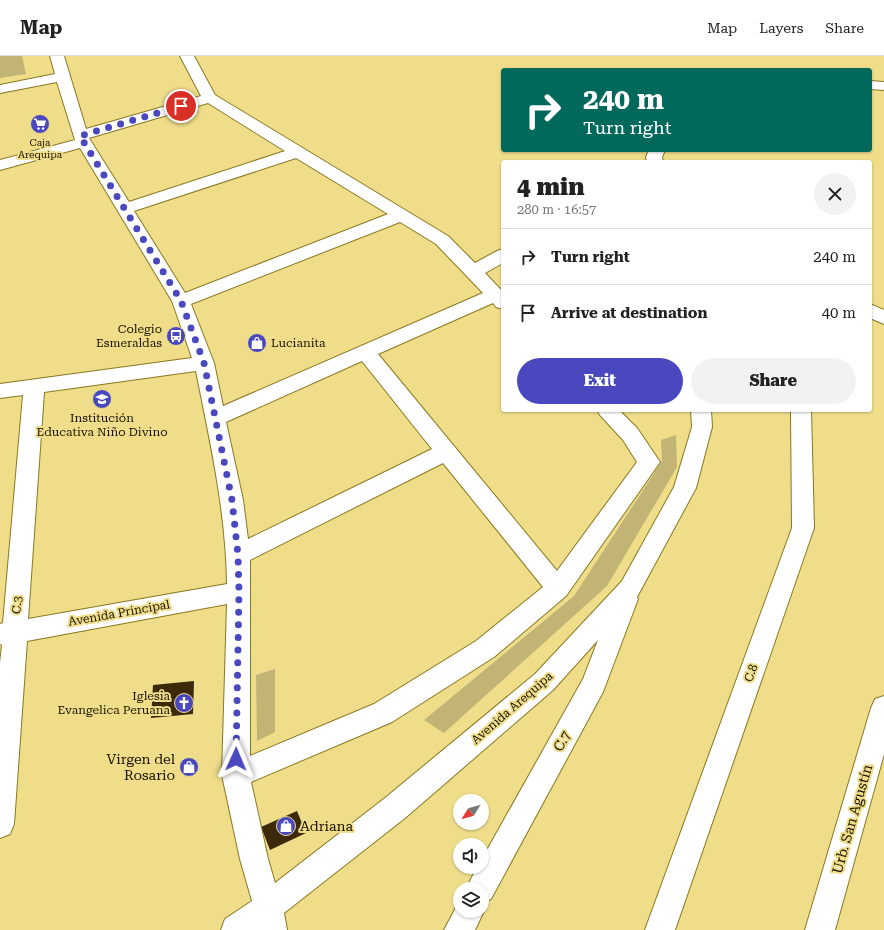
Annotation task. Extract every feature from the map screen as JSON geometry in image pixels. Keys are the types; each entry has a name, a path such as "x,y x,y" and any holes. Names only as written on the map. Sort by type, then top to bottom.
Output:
{"street":[{"path":"57,56 82,139 181,301 204,363 232,500 238,555 239,592 236,774 254,859 270,918"},
{"path":"187,56 202,86 210,98 442,240 499,299 365,352 215,418"},
{"path":"0,89 63,77"},
{"path":"872,85 884,86"},
{"path":"0,165 210,98"},
{"path":"124,209 298,152"},
{"path":"181,301 401,215"},
{"path":"473,272 501,257"},
{"path":"365,352 558,589"},
{"path":"0,391 204,363"},
{"name":"C.3","path":"0,824 7,632 34,386"},
{"path":"236,774 383,713 485,649 558,589 649,462 630,434 609,412"},
{"name":"Avenida Arequipa","path":"236,930 270,918 394,808 544,682 630,588 685,488 702,427 701,412"},
{"name":"C.8","path":"660,930 803,528 801,412"},
{"path":"238,555 446,451"},
{"name":"C.7","path":"485,882 594,684 630,588"},
{"name":"Avenida Principal","path":"7,632 239,592"},
{"name":"Urb. San Agustín","path":"820,930 884,708"},
{"path":"459,930 465,918"}],"shaded area":[{"path":"0,56 22,56 26,74 0,78"},
{"path":"676,435 677,467 607,586 444,733 424,720 574,596 662,461 661,440"},
{"path":"275,669 275,732 257,741 256,675"}],"building":[{"path":"194,681 193,714 151,718 153,685"},
{"path":"297,811 306,833 270,850 261,827"}],"place":[{"name":"Caja Arequipa","path":"40,124"},
{"name":"Colegio Esmeraldas","path":"176,336"},
{"name":"Lucianita","path":"257,343"},
{"name":"Institución Educativa Niño Divino","path":"102,399"},
{"name":"Iglesia Evangelica Peruana","path":"184,703"},
{"name":"Virgen del Rosario","path":"189,767"},
{"name":"Adriana","path":"286,826"}],"route":[{"path":"181,106 80,136 181,301 204,363 232,500 238,555 239,592 236,759"}]}
